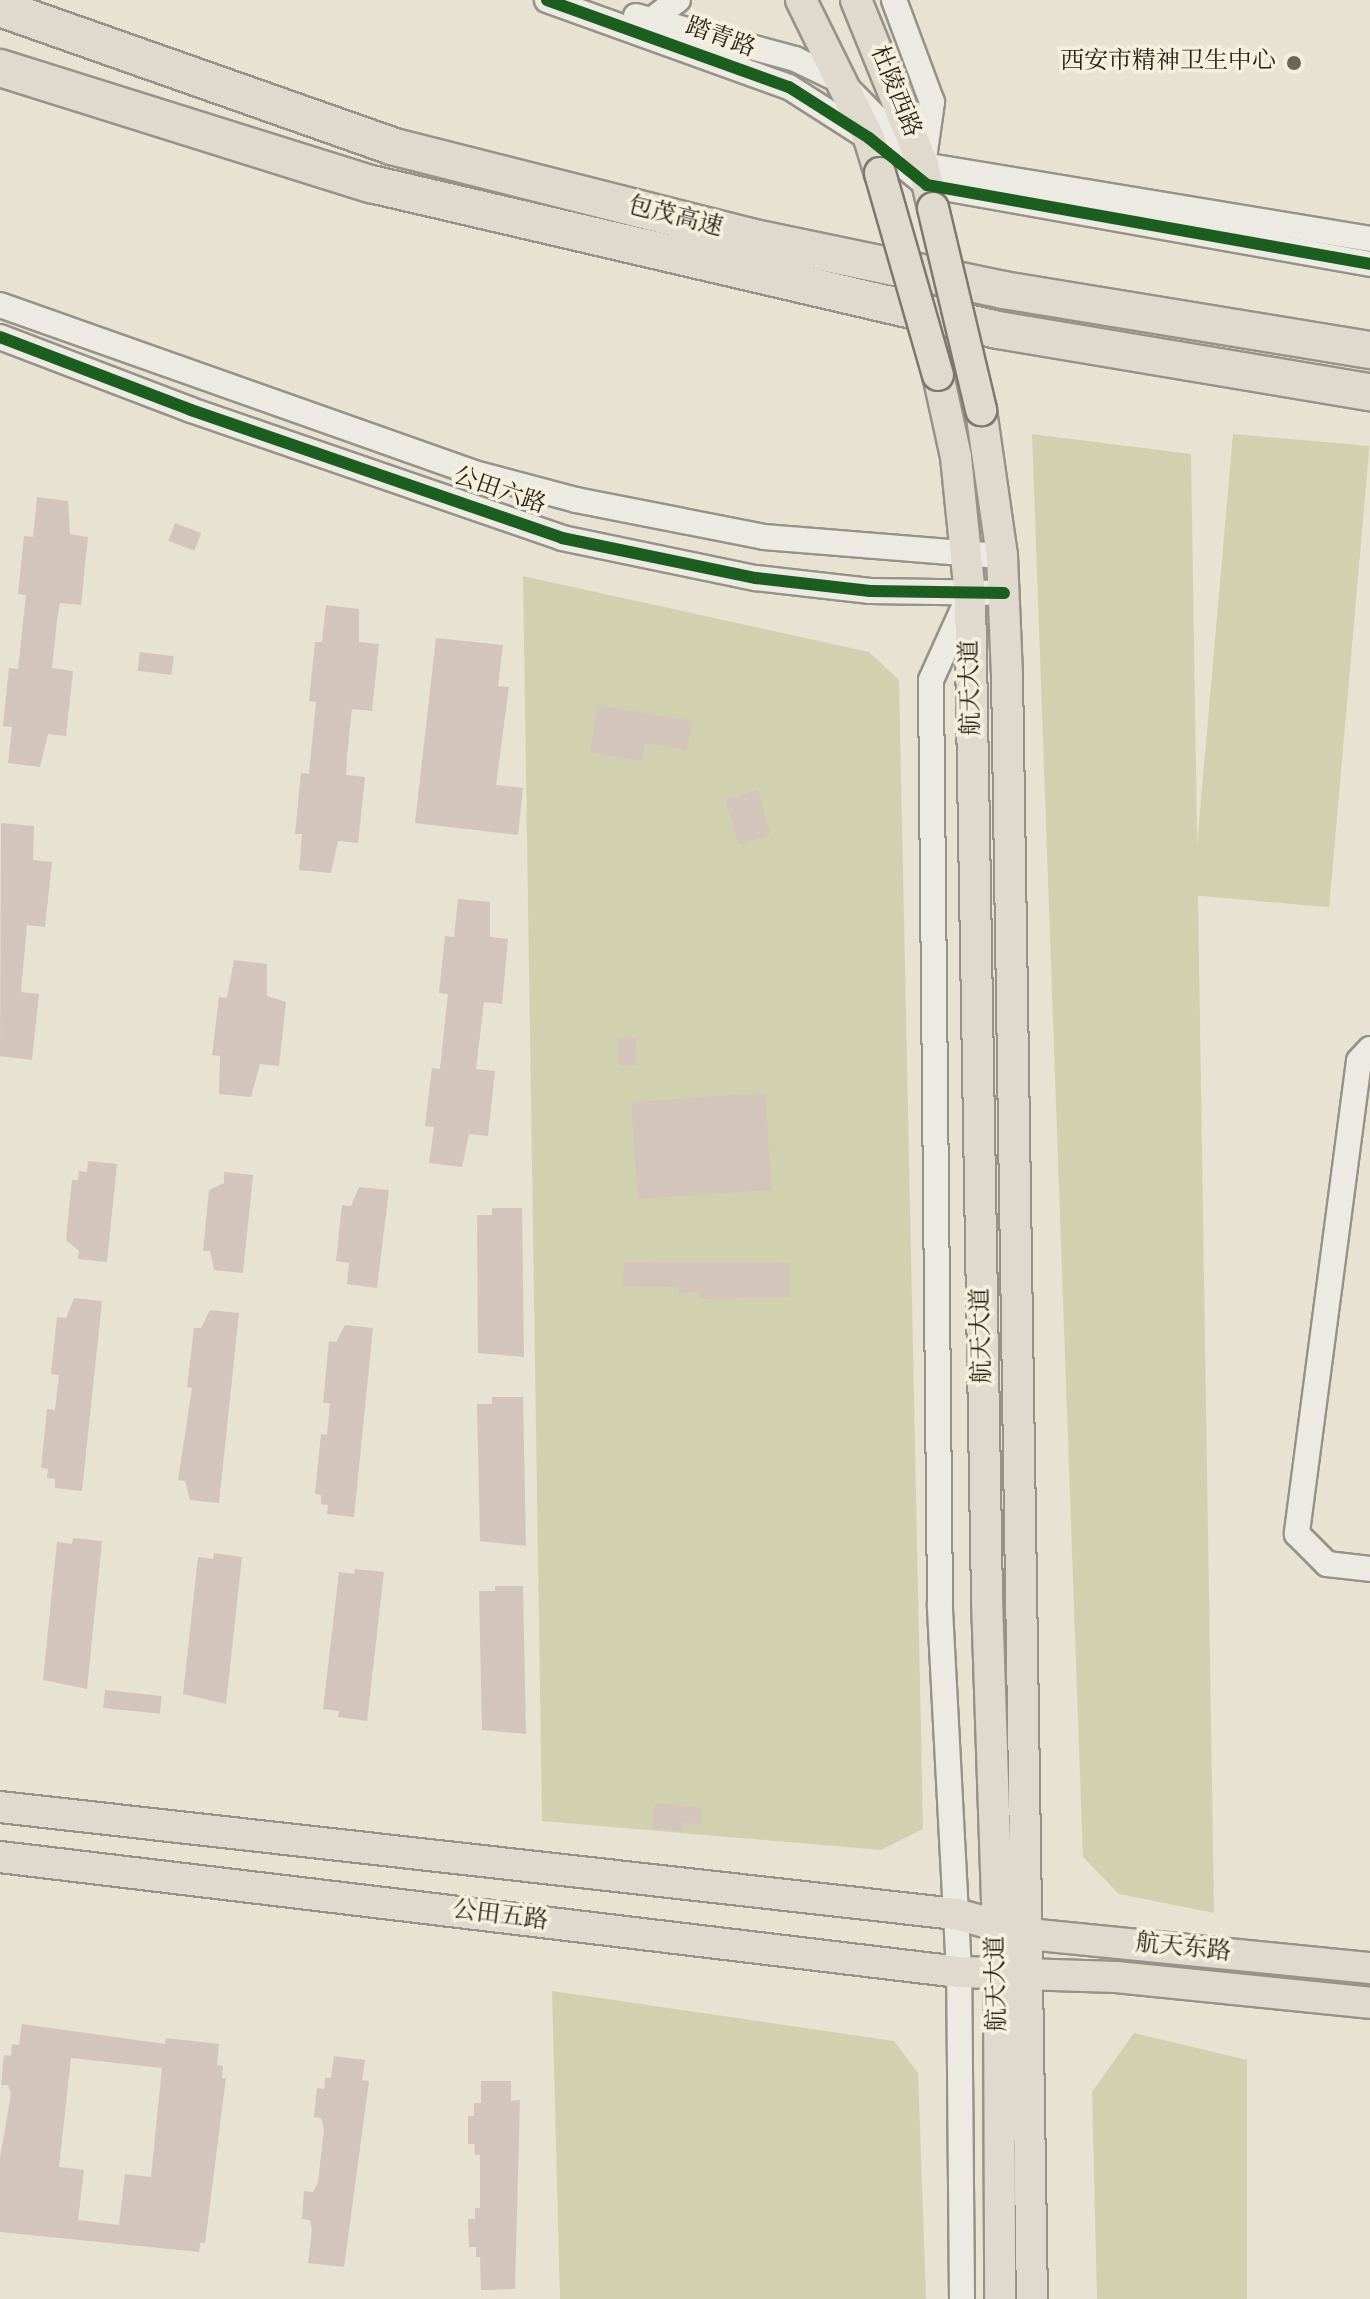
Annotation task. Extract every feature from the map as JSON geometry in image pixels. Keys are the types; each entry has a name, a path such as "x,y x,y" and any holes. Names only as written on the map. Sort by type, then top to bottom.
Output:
{"highway":[{"name":"包茂高速","path":"0,8 391,146 750,237 1003,290 1370,350"},
{"name":"包茂高速","path":"0,68 371,184 998,330 1370,392"}],"main road":[{"name":"杜陵西路","path":"801,0 869,138 938,375"},
{"name":"杜陵西路","path":"856,0 927,186 981,410"},
{"name":"航天大道","path":"938,375 956,457 970,594 997,1925 1014,1971 1032,2299"},
{"name":"航天大道","path":"981,410 1002,556 1004,593 1028,1934 1014,1971 1000,2299"},
{"path":"0,1807 956,1914 997,1925"},
{"name":"公田五路","path":"0,1857 959,1972 1014,1971"},
{"name":"航天东路","path":"997,1925 1028,1934 1370,1968"},
{"name":"航天东路","path":"1014,1971 1370,2003"}],"street":[{"name":"踏青路","path":"547,0 789,87 869,138 927,186"},
{"name":"踏青路","path":"592,0 650,21 795,59 839,80 927,186"},
{"path":"650,21 678,0"},
{"path":"894,0 932,102 927,186"},
{"path":"927,186 1370,239"},
{"path":"927,186 1370,264"},
{"name":"公田六路","path":"0,305 471,472 576,500 764,537 966,557 1002,556"},
{"name":"公田六路","path":"0,337 191,410 562,538 756,578 870,591 1004,593"},
{"path":"962,2299 959,1972 940,1604 931,680 970,594"},
{"path":"1370,1049 1359,1061 1297,1534 1327,1564 1370,1569"}],"green space":[{"path":"1032,434 1191,454 1214,1913 1119,1894 1083,1857"},
{"path":"1233,434 1369,446 1329,907 1193,895"},
{"path":"523,576 869,652 899,680 923,1829 881,1850 542,1821"},
{"path":"552,1991 894,2041 918,2073 926,2299 560,2299"},
{"path":"1134,2033 1247,2060 1247,2299 1097,2299 1092,2092"}],"building":[{"path":"37,497 68,501 70,534 88,537 81,605 60,603 57,621 52,668 73,671 66,736 48,734 40,767 8,763 12,727 3,726 9,668 18,669 26,595 18,594 24,536 33,537"},
{"path":"175,523 201,533 194,551 168,541"},
{"path":"326,605 359,609 359,642 379,644 372,711 352,709 347,756 346,775 365,777 358,843 338,841 331,873 299,870 302,834 295,834 301,773 309,774 316,702 309,701 315,642 322,642"},
{"path":"436,638 503,645 498,686 509,687 496,785 523,788 518,835 415,823"},
{"path":"140,652 174,656 171,675 138,671"},
{"path":"597,705 692,721 687,750 645,743 642,761 590,752"},
{"path":"758,790 771,835 738,845 725,799"},
{"path":"1,823 34,826 33,860 52,862 45,927 27,925 21,992 39,994 32,1060 0,1056"},
{"path":"458,899 490,902 490,937 508,939 502,1004 484,1002 476,1069 495,1071 488,1136 469,1134 462,1167 429,1163 434,1127 425,1126 432,1068 440,1069 448,994 439,993 445,936 454,937"},
{"path":"234,960 267,964 267,996 286,1002 279,1066 260,1064 251,1097 219,1094 220,1056 212,1055 219,997 227,998"},
{"path":"636,1037 637,1065 619,1066 618,1038"},
{"path":"765,1093 772,1190 638,1199 631,1102"},
{"path":"88,1161 117,1164 107,1262 78,1259 79,1251 66,1240 72,1180 78,1180 79,1171 87,1172"},
{"path":"224,1172 253,1175 243,1273 214,1270 210,1251 203,1251 209,1190 224,1183"},
{"path":"359,1187 389,1190 377,1288 347,1284 349,1263 336,1261 342,1205 351,1206"},
{"path":"492,1208 522,1208 524,1357 478,1353 477,1215 492,1215"},
{"path":"624,1262 789,1263 789,1297 699,1299 699,1292 679,1293 679,1287 623,1286"},
{"path":"74,1298 102,1301 82,1491 55,1488 55,1479 47,1478 48,1469 41,1468 47,1409 55,1410 59,1375 51,1374 57,1317 66,1318"},
{"path":"210,1310 239,1313 219,1503 190,1500 185,1481 178,1480 192,1388 187,1387 194,1328 201,1328"},
{"path":"345,1325 373,1328 354,1517 327,1514 328,1505 321,1504 321,1495 315,1494 321,1434 327,1435 330,1403 323,1403 329,1341 336,1342"},
{"path":"492,1397 523,1397 526,1546 480,1541 477,1404 492,1404"},
{"path":"73,1538 102,1541 87,1689 43,1680 57,1542 72,1544"},
{"path":"214,1553 242,1557 226,1704 183,1694 198,1557 213,1559"},
{"path":"355,1569 384,1572 367,1721 338,1717 339,1711 323,1709 339,1572 354,1574"},
{"path":"495,1586 523,1586 526,1734 482,1730 479,1591 495,1591"},
{"path":"105,1690 162,1696 160,1714 103,1708"},
{"path":"655,1803 702,1808 701,1824 683,1823 682,1831 652,1828"},
{"path":"22,2024 165,2044 166,2038 219,2044 217,2065 223,2066 222,2078 226,2078 205,2243 200,2243 199,2252 0,2232 0,2158 11,2094 8,2085 1,2085 4,2055 11,2056 12,2044 19,2045","holes":["71,2058 162,2068 151,2177 125,2174 119,2225 78,2220 84,2170 59,2167"]},
{"path":"334,2056 365,2060 362,2080 369,2081 344,2267 308,2263 312,2230 310,2220 302,2219 304,2191 313,2192 318,2182 324,2129 321,2118 314,2117 317,2088 324,2089 325,2078 331,2078"},
{"path":"481,2081 511,2081 511,2101 520,2100 515,2289 481,2290 480,2257 476,2257 476,2247 469,2247 468,2219 475,2219 475,2208 480,2208 480,2155 475,2155 474,2144 468,2144 468,2116 474,2116 474,2103 481,2103"}],"cycle path":[{"path":"547,0 789,87 869,138 927,185 1370,264"},
{"path":"0,337 191,410 562,538 756,578 870,591 1004,593"}],"place":[{"name":"西安市精神卫生中心","path":"1294,63"}]}
